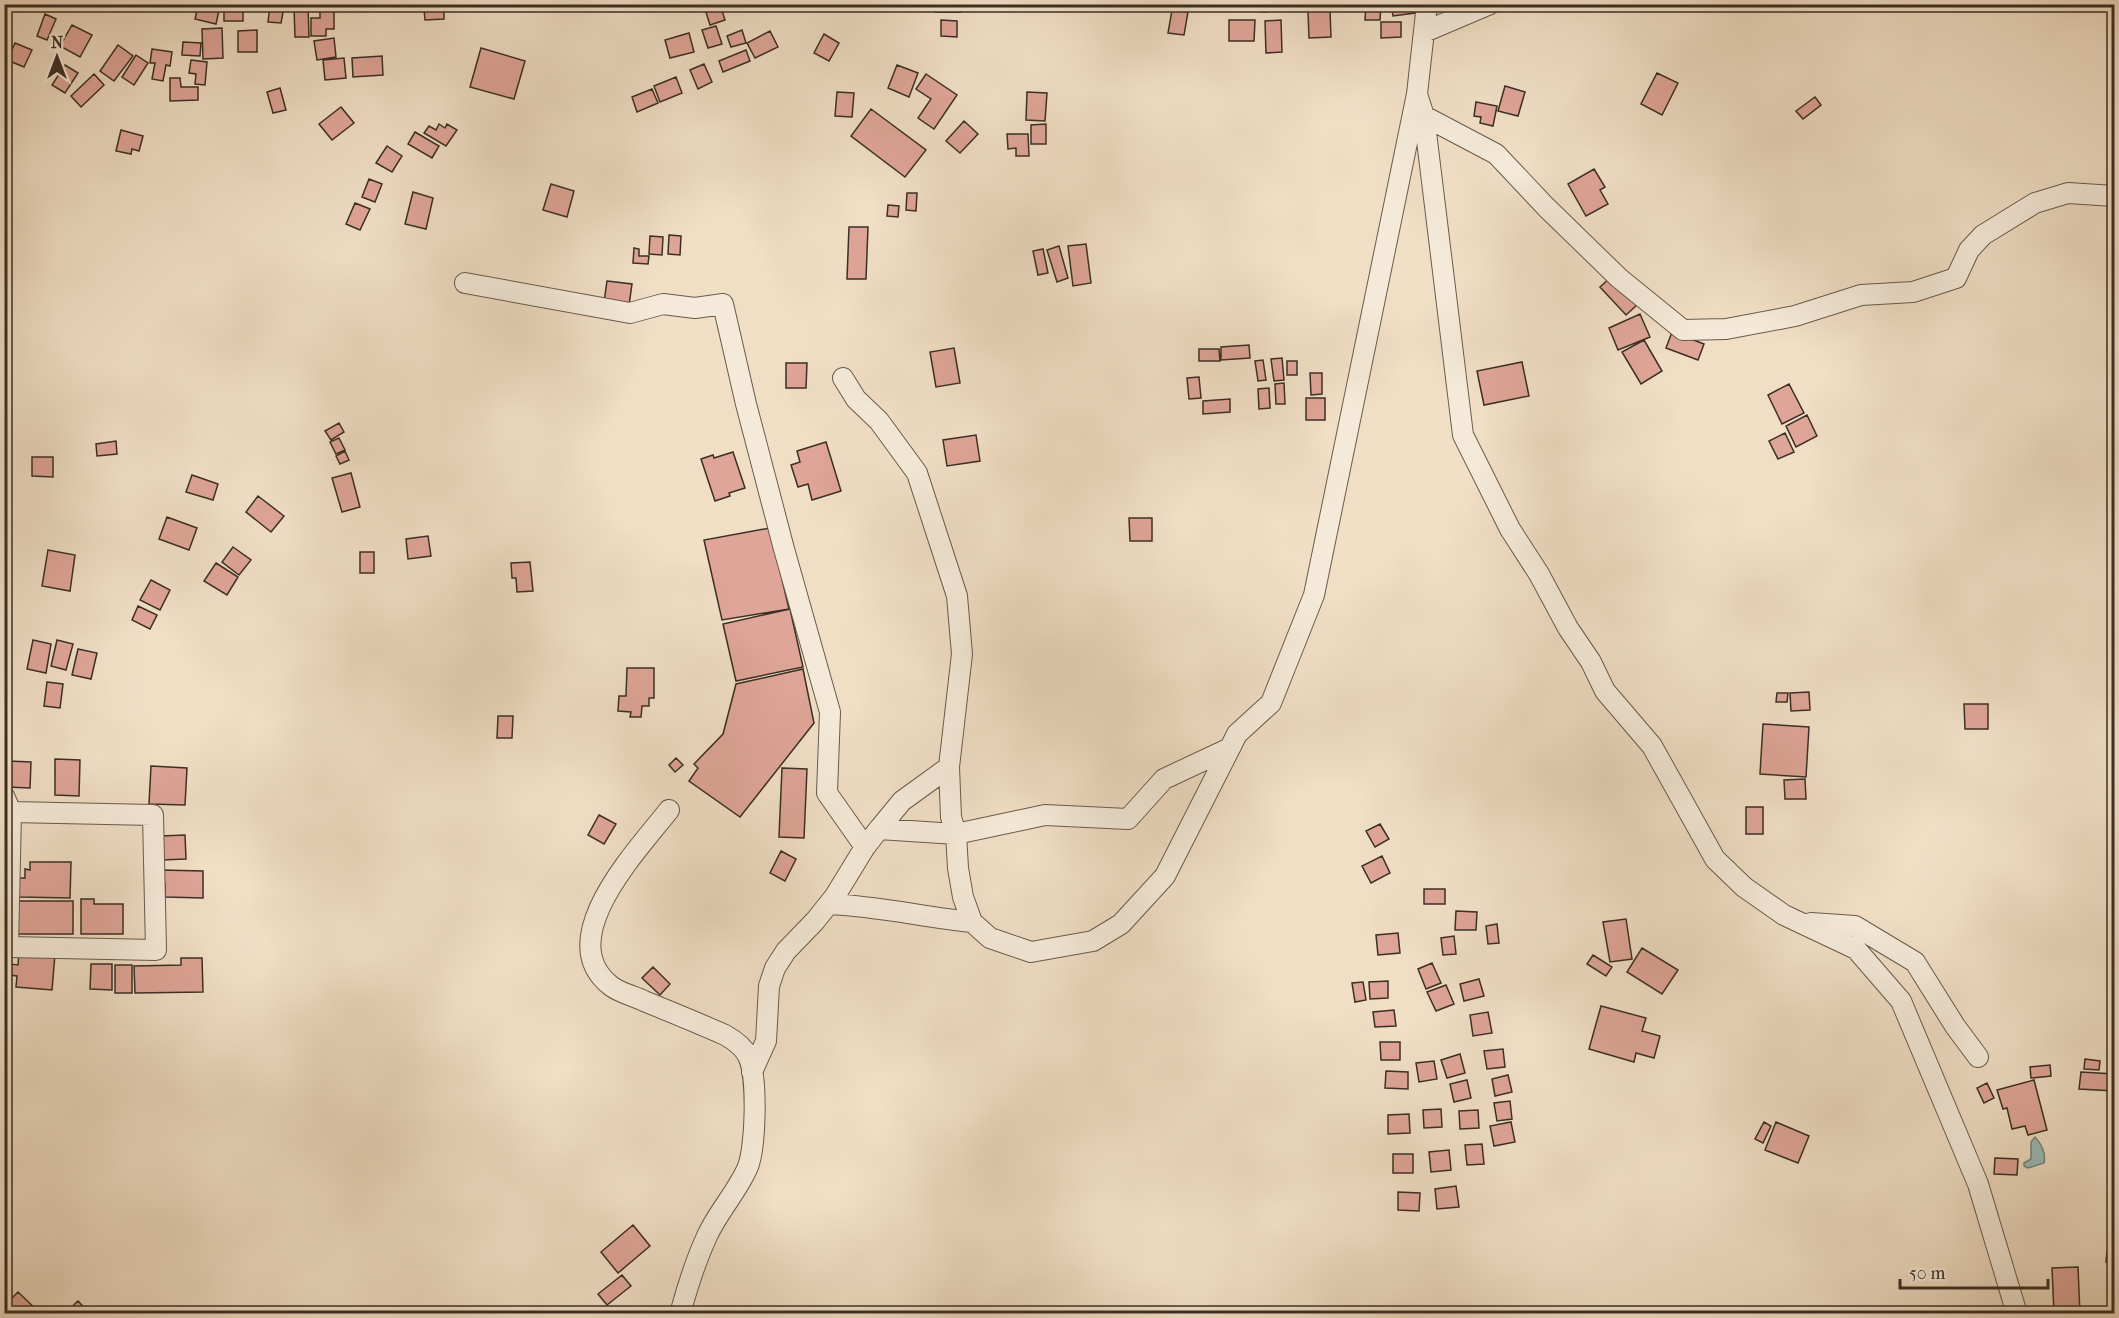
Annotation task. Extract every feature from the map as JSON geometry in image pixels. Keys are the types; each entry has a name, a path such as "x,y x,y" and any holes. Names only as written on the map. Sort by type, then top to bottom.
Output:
{"street":[{"path":"843,378 856,399 879,422 917,473 957,596 962,654 949,767 951,817 956,834 963,897 972,922 990,938 1031,952 1064,948 1093,941 1121,924 1165,876 1237,734 1271,703 1314,595 1418,94 1427,4"},
{"path":"1424,32 1490,4"},
{"path":"1418,94 1424,116 1463,435 1510,530 1539,574 1568,628 1591,662 1605,691 1652,746 1715,859 1744,887 1784,915 1856,949 1901,1001 1978,1184 2017,1314"},
{"path":"1424,116 1496,154 1546,207 1619,278 1683,330 1726,328 1795,316 1861,294 1913,292 1956,278 1970,250 1983,235 2035,203 2068,193 2115,196"},
{"path":"465,283 630,313 663,304 695,308 723,304 783,549 830,712 827,793 864,847"},
{"path":"879,829 956,834 1045,815 1128,819 1164,779 1230,748"},
{"path":"752,1072 766,1041 769,986 775,968 786,951 829,904 864,847 902,801 949,767"},
{"path":"8,804 153,815 156,950 8,947 8,804"},
{"path":"669,810 620,873 602,901 590,941 591,958 597,973 613,987 725,1035 738,1042 749,1057 755,1090 752,1151 748,1166 737,1190 707,1236 680,1314"},
{"path":"829,904 863,905 916,916 972,922"},
{"path":"1799,922 1856,926 1915,962 1955,1026 1978,1057"}],"water":[{"path":"2035,1137 2043,1149 2044,1163 2028,1168 2024,1166 2024,1163 2031,1159 2031,1142"}],"building":[{"path":"720,4 725,20 710,25 704,6"},
{"path":"935,4 961,4 961,12 935,12"},
{"path":"1185,4 1209,4 1208,10 1184,8"},
{"path":"1252,4 1267,4 1267,12 1252,11"},
{"path":"1274,4 1293,4 1293,10 1274,11"},
{"path":"1366,4 1381,4 1380,20 1365,20"},
{"path":"1391,4 1413,4 1415,13 1393,16"},
{"path":"270,5 284,7 281,23 268,22"},
{"path":"198,6 219,10 216,24 195,19"},
{"path":"308,6 309,37 295,37 294,7"},
{"path":"320,7 334,7 334,29 326,29 326,36 311,36 311,18 320,18"},
{"path":"444,8 444,19 425,20 424,9"},
{"path":"224,10 243,10 243,21 224,21"},
{"path":"1172,10 1188,12 1184,35 1168,33"},
{"path":"1330,10 1331,37 1309,38 1308,11"},
{"path":"45,14 56,19 47,40 37,36"},
{"path":"941,20 957,21 957,37 941,36"},
{"path":"1229,20 1255,20 1254,41 1229,41"},
{"path":"1281,20 1282,52 1266,53 1265,21"},
{"path":"1381,22 1401,22 1401,37 1381,38"},
{"path":"72,25 92,35 80,57 60,46"},
{"path":"716,26 722,44 708,48 702,30"},
{"path":"222,28 223,58 203,59 202,29"},
{"path":"257,30 257,52 238,52 238,31"},
{"path":"742,30 746,43 731,47 727,36"},
{"path":"770,31 778,47 755,58 747,43"},
{"path":"689,33 694,52 670,58 665,40"},
{"path":"824,34 839,43 829,61 814,53"},
{"path":"334,38 336,57 317,60 314,41"},
{"path":"183,42 201,43 200,56 182,55"},
{"path":"15,43 32,50 24,67 7,60"},
{"path":"118,45 133,56 114,81 100,71"},
{"path":"481,48 525,61 514,99 470,87"},
{"path":"152,49 172,52 170,66 166,65 163,81 152,79 155,63 150,63"},
{"path":"746,50 750,61 723,72 719,61"},
{"path":"136,55 148,63 134,85 122,77"},
{"path":"382,56 383,75 353,77 352,58"},
{"path":"344,58 346,78 325,80 323,60"},
{"path":"191,60 207,62 205,85 195,84 196,74 189,73"},
{"path":"704,64 712,82 698,89 690,70"},
{"path":"65,65 78,73 65,93 52,85"},
{"path":"897,65 918,73 909,97 888,88"},
{"path":"1657,73 1678,83 1662,115 1641,104"},
{"path":"94,74 104,85 81,107 71,96"},
{"path":"926,74 957,95 934,129 918,118 931,99 916,89"},
{"path":"676,77 682,93 660,102 654,86"},
{"path":"170,78 180,78 181,87 198,87 198,100 170,101"},
{"path":"1505,86 1525,92 1518,116 1498,111"},
{"path":"280,88 286,110 273,113 267,92"},
{"path":"652,89 658,103 637,112 632,97"},
{"path":"837,92 854,93 852,117 835,116"},
{"path":"1027,92 1047,93 1045,121 1026,120"},
{"path":"1815,97 1821,105 1803,119 1796,111"},
{"path":"1476,102 1497,106 1493,126 1480,123 1481,117 1474,116"},
{"path":"341,107 354,123 332,140 319,124"},
{"path":"871,109 926,150 905,177 851,136"},
{"path":"964,121 978,134 960,153 946,141"},
{"path":"439,124 445,128 447,124 457,130 446,146 424,133 429,126 436,130"},
{"path":"1046,124 1046,144 1031,144 1031,125"},
{"path":"121,130 143,136 139,151 132,149 131,154 116,151"},
{"path":"415,132 439,146 432,158 408,144"},
{"path":"1007,134 1028,134 1029,156 1016,156 1016,148 1008,149"},
{"path":"387,146 402,156 392,172 376,163"},
{"path":"1594,169 1605,187 1600,190 1608,204 1586,216 1568,184"},
{"path":"369,179 382,184 375,202 362,197"},
{"path":"551,184 574,191 567,217 543,210"},
{"path":"413,192 433,198 426,229 405,224"},
{"path":"907,193 917,193 916,211 906,210"},
{"path":"355,203 370,209 360,230 346,224"},
{"path":"888,205 899,206 898,217 887,216"},
{"path":"849,227 868,227 866,279 847,279"},
{"path":"669,235 681,236 680,255 668,254"},
{"path":"650,236 663,237 662,255 649,254"},
{"path":"1086,244 1091,283 1073,286 1068,246"},
{"path":"1059,246 1068,278 1057,282 1047,250"},
{"path":"634,248 639,249 639,256 649,256 648,264 633,263"},
{"path":"1043,249 1048,273 1038,275 1033,251"},
{"path":"1612,276 1638,304 1626,315 1600,287"},
{"path":"607,281 632,284 629,305 604,302"},
{"path":"1640,314 1650,337 1618,350 1609,328"},
{"path":"1672,332 1704,344 1698,360 1666,348"},
{"path":"1644,340 1662,371 1641,384 1622,352"},
{"path":"1249,345 1250,358 1221,360 1221,347"},
{"path":"954,348 960,383 936,387 930,352"},
{"path":"1199,349 1219,349 1220,361 1199,361"},
{"path":"1282,358 1284,380 1274,381 1271,359"},
{"path":"1263,360 1266,380 1258,381 1255,361"},
{"path":"1287,361 1297,361 1297,375 1287,375"},
{"path":"1522,362 1529,396 1484,405 1477,371"},
{"path":"786,363 807,363 806,388 786,388"},
{"path":"1310,373 1322,373 1322,394 1311,395"},
{"path":"1199,377 1201,398 1189,399 1187,378"},
{"path":"1284,383 1285,404 1276,404 1275,384"},
{"path":"1789,384 1804,413 1782,424 1768,395"},
{"path":"1269,388 1270,408 1259,409 1258,389"},
{"path":"1306,398 1325,398 1325,420 1306,420"},
{"path":"1230,399 1230,412 1203,414 1203,401"},
{"path":"1807,415 1817,436 1796,447 1786,426"},
{"path":"339,423 344,432 331,440 325,431"},
{"path":"1785,433 1794,452 1778,459 1769,441"},
{"path":"976,435 980,461 947,466 943,440"},
{"path":"339,438 345,450 336,454 330,442"},
{"path":"116,441 117,454 97,456 96,444"},
{"path":"826,442 841,491 812,500 808,484 798,487 791,465 800,462 797,451"},
{"path":"345,451 349,460 340,464 336,456"},
{"path":"733,452 745,488 715,501 701,459 713,455 714,458"},
{"path":"32,457 53,457 53,477 32,476"},
{"path":"351,473 360,507 342,512 332,478"},
{"path":"192,475 218,484 213,500 186,492"},
{"path":"258,496 284,516 271,532 246,512"},
{"path":"167,517 197,528 189,550 159,539"},
{"path":"1129,518 1152,518 1152,541 1130,541"},
{"path":"770,528 789,609 722,620 704,540"},
{"path":"428,536 431,556 408,559 406,539"},
{"path":"233,547 251,560 239,575 222,562"},
{"path":"48,550 75,555 70,591 42,586"},
{"path":"360,552 374,552 374,573 360,573"},
{"path":"530,562 533,591 517,592 516,578 512,578 511,563"},
{"path":"216,563 238,577 227,595 204,581"},
{"path":"151,580 170,590 160,610 140,600"},
{"path":"138,606 157,615 150,629 132,620"},
{"path":"790,609 803,667 736,681 723,624"},
{"path":"33,640 51,644 46,673 27,669"},
{"path":"57,640 73,644 66,670 51,666"},
{"path":"78,649 97,653 91,679 72,675"},
{"path":"627,668 654,668 654,698 649,698 649,706 642,706 641,717 630,717 631,712 618,711 619,696 626,696"},
{"path":"803,669 814,723 740,817 689,781 698,768 694,764 723,734 736,684"},
{"path":"47,682 63,684 60,708 44,706"},
{"path":"1809,692 1810,710 1791,711 1790,693"},
{"path":"1777,693 1788,693 1787,702 1776,702"},
{"path":"1964,704 1988,704 1988,729 1965,729"},
{"path":"498,716 513,716 512,738 497,738"},
{"path":"1763,724 1809,727 1806,777 1760,774"},
{"path":"676,758 683,765 675,772 669,765"},
{"path":"55,759 80,760 79,796 55,795"},
{"path":"8,761 31,762 30,788 7,787"},
{"path":"151,766 187,768 185,805 149,804"},
{"path":"782,768 807,769 804,838 779,837"},
{"path":"1805,779 1806,799 1785,799 1784,780"},
{"path":"1746,807 1763,807 1763,834 1746,834"},
{"path":"599,815 616,824 604,844 588,835"},
{"path":"1380,824 1389,839 1375,847 1366,831"},
{"path":"185,835 186,859 161,860 161,836"},
{"path":"781,851 796,859 785,881 770,873"},
{"path":"1382,856 1390,873 1371,883 1362,866"},
{"path":"30,862 71,862 70,898 19,897 19,878 25,878 25,869 30,870"},
{"path":"161,870 203,871 203,898 165,897 165,884 161,884"},
{"path":"1424,889 1445,889 1445,904 1424,904"},
{"path":"81,899 94,899 94,904 123,904 123,934 81,934"},
{"path":"17,901 73,901 73,934 17,934"},
{"path":"1456,911 1477,912 1476,930 1455,930"},
{"path":"1626,919 1632,959 1610,962 1603,922"},
{"path":"1497,924 1499,943 1488,944 1486,926"},
{"path":"1398,933 1400,953 1378,955 1376,935"},
{"path":"1454,936 1456,954 1443,955 1441,938"},
{"path":"1642,948 1678,970 1662,994 1627,972"},
{"path":"19,952 55,954 52,990 16,987 17,976 10,975 10,964 18,965"},
{"path":"1593,955 1612,967 1606,976 1587,964"},
{"path":"181,958 202,958 203,992 135,993 134,966 181,965"},
{"path":"1432,963 1441,983 1426,989 1418,969"},
{"path":"91,964 112,964 112,990 90,989"},
{"path":"115,965 132,965 132,993 115,993"},
{"path":"653,967 670,984 660,995 642,978"},
{"path":"1479,979 1484,996 1464,1001 1460,984"},
{"path":"1388,981 1388,998 1370,999 1369,982"},
{"path":"1363,982 1366,1000 1355,1002 1352,983"},
{"path":"1446,985 1454,1004 1436,1011 1427,992"},
{"path":"1601,1006 1646,1018 1642,1031 1660,1036 1654,1058 1636,1053 1634,1062 1589,1049"},
{"path":"1394,1010 1396,1026 1375,1027 1373,1012"},
{"path":"1488,1012 1492,1033 1473,1036 1470,1015"},
{"path":"1380,1042 1400,1042 1400,1060 1381,1060"},
{"path":"1503,1049 1505,1067 1487,1069 1484,1051"},
{"path":"1460,1054 1465,1073 1447,1078 1441,1060"},
{"path":"2085,1059 2100,1061 2099,1070 2084,1069"},
{"path":"1434,1061 1437,1079 1419,1082 1416,1063"},
{"path":"2050,1065 2051,1076 2031,1078 2030,1067"},
{"path":"1386,1071 1408,1072 1408,1089 1385,1088"},
{"path":"2081,1072 2114,1074 2114,1091 2079,1089"},
{"path":"1508,1075 1512,1092 1495,1096 1492,1079"},
{"path":"1467,1080 1471,1098 1454,1102 1450,1084"},
{"path":"2034,1080 2047,1130 2028,1135 2025,1126 2012,1129 2007,1108 2003,1109 1997,1090"},
{"path":"1987,1083 1994,1098 1984,1103 1977,1088"},
{"path":"1510,1101 1512,1119 1497,1121 1494,1103"},
{"path":"1441,1109 1442,1127 1424,1128 1423,1110"},
{"path":"1478,1110 1479,1128 1460,1129 1459,1111"},
{"path":"1409,1114 1410,1133 1388,1134 1388,1115"},
{"path":"1511,1122 1515,1142 1494,1146 1490,1126"},
{"path":"1764,1122 1771,1126 1763,1143 1755,1139"},
{"path":"1776,1122 1809,1136 1798,1163 1765,1150"},
{"path":"1482,1144 1484,1164 1467,1165 1465,1145"},
{"path":"1449,1150 1451,1170 1431,1172 1429,1152"},
{"path":"1393,1154 1413,1154 1413,1173 1393,1173"},
{"path":"1995,1158 2018,1159 2017,1175 1994,1174"},
{"path":"1456,1186 1459,1207 1437,1209 1435,1189"},
{"path":"1398,1192 1420,1193 1419,1211 1398,1210"},
{"path":"633,1225 650,1246 618,1273 601,1252"},
{"path":"2107,1252 2114,1252 2114,1262 2106,1262"},
{"path":"2078,1267 2080,1314 2054,1314 2052,1268"},
{"path":"622,1275 631,1286 607,1305 598,1294"},
{"path":"18,1292 41,1314 4,1314 4,1306"},
{"path":"78,1301 90,1314 64,1314"}]}
